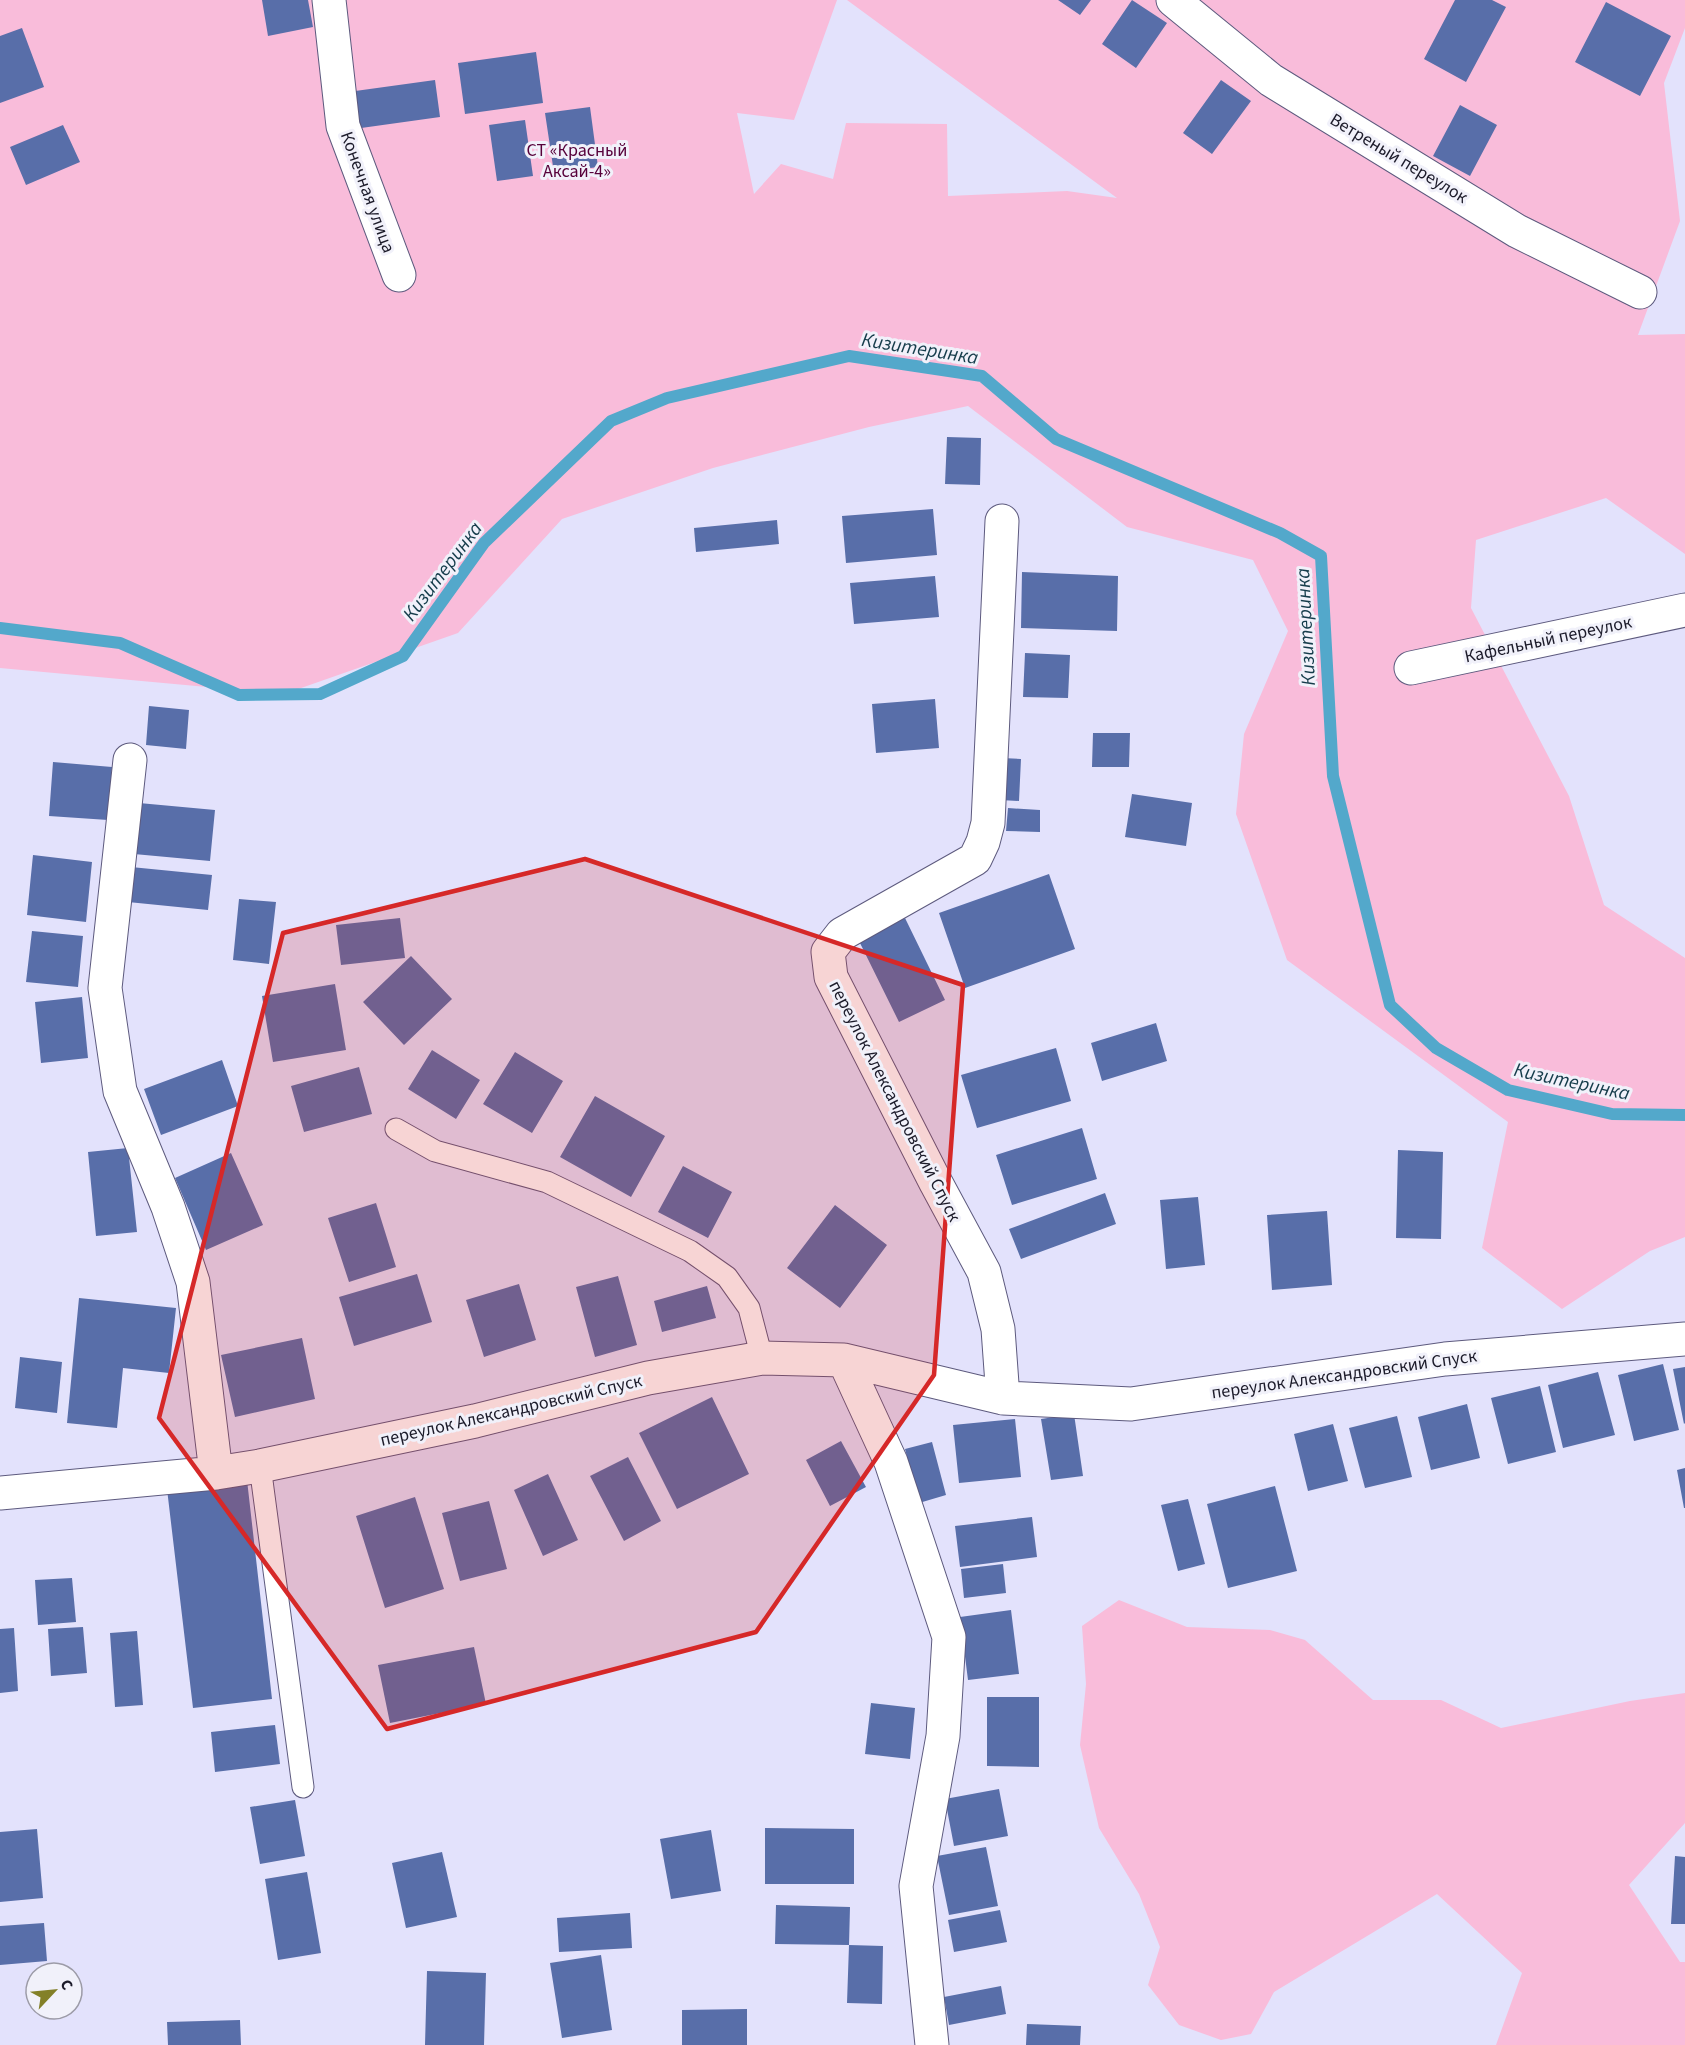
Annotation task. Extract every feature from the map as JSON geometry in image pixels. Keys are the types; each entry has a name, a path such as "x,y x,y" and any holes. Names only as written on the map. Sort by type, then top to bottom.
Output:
{"street":[{"name":"Конечная улица","path":"328,0 343,126 399,275"},
{"name":"Ветреный переулок","path":"1173,0 1271,80 1517,231 1640,292"},
{"name":"переулок Александровский Спуск","path":"1002,521 988,823 983,842 975,859 842,934 828,952 831,977 984,1272 998,1329 1004,1398"},
{"name":"Кафельный переулок","path":"1411,668 1685,610"},
{"path":"130,760 105,988 120,1091 168,1207 193,1282 216,1473"},
{"name":"переулок Александровский Спуск","path":"0,1493 216,1473 260,1466 475,1421 648,1378 762,1358 844,1360 1004,1398 1131,1404 1444,1359 1685,1339"},
{"path":"844,1360 891,1462 949,1637 943,1736 916,1886 932,2045"}],"lane":[{"path":"396,1129 435,1151 547,1182 690,1251 727,1277 749,1308 762,1358"},
{"path":"260,1466 303,1787"}],"highlighted area":[{"path":"585,859 963,985 934,1375 756,1632 387,1729 159,1418 283,933"}],"green space":[{"name":"СТ «Красный Аксай-4»","path":"0,0 837,0 794,120 737,113 754,194 781,164 833,179 846,123 947,124 948,196 1067,191 1117,198 847,0 1685,0 1685,28 1664,83 1680,221 1638,335 1685,334 1685,554 1606,498 1476,540 1471,608 1569,796 1604,905 1685,958 1685,1237 1650,1251 1562,1309 1482,1248 1508,1122 1287,960 1236,814 1244,734 1288,631 1253,560 1127,527 968,406 869,427 713,468 562,519 458,633 284,694 0,668"},
{"path":"1119,1600 1187,1627 1270,1630 1305,1640 1373,1700 1441,1700 1501,1728 1630,1701 1685,1693 1685,1823 1629,1885 1680,1962 1685,1962 1685,2045 1496,2045 1522,1973 1437,1894 1274,1992 1251,2034 1221,2040 1179,2025 1148,1985 1160,1947 1139,1894 1099,1828 1080,1745 1086,1684 1082,1626"}],"building":[{"path":"262,0 308,0 313,27 268,36"},
{"path":"1058,0 1091,0 1080,15"},
{"path":"1132,0 1167,23 1136,68 1102,44"},
{"path":"1455,0 1492,0 1506,7 1466,82 1424,59"},
{"path":"1606,2 1671,36 1640,96 1575,62"},
{"path":"22,28 44,87 0,103 0,36"},
{"path":"536,52 543,103 465,114 458,63"},
{"path":"435,80 440,117 354,129 348,92"},
{"path":"1221,80 1251,101 1212,154 1183,133"},
{"path":"1460,105 1497,125 1470,176 1433,156"},
{"path":"590,107 598,167 554,173 545,113"},
{"path":"525,120 533,176 497,181 489,125"},
{"path":"63,125 80,162 26,185 10,147"},
{"path":"947,437 981,438 980,485 945,484"},
{"path":"933,509 937,555 846,563 842,516"},
{"path":"777,520 779,544 696,552 694,528"},
{"path":"1022,572 1118,576 1117,631 1021,628"},
{"path":"935,576 939,617 854,624 850,583"},
{"path":"1025,653 1070,655 1068,698 1023,697"},
{"path":"935,699 939,748 876,753 872,704"},
{"path":"149,706 189,710 186,749 146,745"},
{"path":"1093,733 1130,733 1129,767 1092,767"},
{"path":"1002,758 1021,759 1019,801 1000,800"},
{"path":"53,762 112,767 108,820 49,816"},
{"path":"1132,794 1192,803 1186,846 1125,837"},
{"path":"139,803 215,810 210,861 134,854"},
{"path":"1008,808 1040,810 1040,832 1006,831"},
{"path":"33,855 92,862 86,922 27,915"},
{"path":"131,867 212,875 208,910 128,902"},
{"path":"1049,874 1075,949 965,988 939,913"},
{"path":"239,899 276,902 269,964 233,960"},
{"path":"400,918 405,958 341,965 336,925"},
{"path":"905,918 945,1000 899,1022 859,941"},
{"path":"32,931 83,936 78,987 26,982"},
{"path":"411,956 452,999 404,1045 363,1002"},
{"path":"335,984 346,1050 273,1062 262,996"},
{"path":"82,997 88,1058 41,1063 35,1002"},
{"path":"1156,1023 1167,1061 1102,1081 1091,1043"},
{"path":"1056,1048 1071,1101 977,1128 961,1075"},
{"path":"432,1050 480,1080 456,1119 408,1089"},
{"path":"515,1052 563,1081 532,1133 483,1104"},
{"path":"222,1060 238,1106 161,1135 144,1089"},
{"path":"359,1067 372,1114 304,1132 291,1086"},
{"path":"595,1096 665,1136 631,1197 560,1157"},
{"path":"1082,1128 1097,1179 1012,1205 996,1155"},
{"path":"128,1148 137,1232 96,1236 88,1152"},
{"path":"1398,1150 1443,1152 1441,1239 1396,1238"},
{"path":"231,1153 263,1225 206,1250 175,1178"},
{"path":"683,1166 732,1192 708,1238 658,1212"},
{"path":"1105,1193 1116,1224 1021,1259 1009,1229"},
{"path":"1198,1197 1205,1265 1166,1269 1160,1200"},
{"path":"376,1203 396,1267 349,1282 328,1218"},
{"path":"835,1205 887,1245 840,1308 787,1268"},
{"path":"1327,1211 1332,1285 1272,1290 1267,1215"},
{"path":"417,1274 432,1322 354,1346 339,1297"},
{"path":"618,1276 637,1345 595,1357 576,1287"},
{"path":"519,1284 536,1340 484,1357 466,1300"},
{"path":"707,1286 716,1318 662,1332 654,1301"},
{"path":"79,1298 176,1308 169,1373 123,1368 117,1428 67,1423"},
{"path":"302,1338 315,1399 235,1417 221,1355"},
{"path":"20,1357 62,1362 57,1413 15,1408"},
{"path":"1663,1364 1679,1430 1634,1441 1618,1375"},
{"path":"1685,1367 1685,1423 1684,1424 1673,1369"},
{"path":"1598,1372 1615,1435 1563,1448 1548,1385"},
{"path":"1540,1386 1556,1452 1508,1464 1491,1398"},
{"path":"712,1397 749,1474 677,1509 639,1433"},
{"path":"1467,1404 1480,1458 1431,1470 1418,1417"},
{"path":"1074,1414 1083,1476 1051,1480 1041,1419"},
{"path":"1397,1416 1412,1477 1365,1488 1349,1428"},
{"path":"1015,1419 1021,1477 959,1483 953,1425"},
{"path":"1333,1424 1348,1481 1308,1491 1294,1434"},
{"path":"841,1441 866,1487 830,1506 806,1460"},
{"path":"932,1442 946,1495 919,1503 905,1449"},
{"path":"628,1457 661,1521 624,1541 590,1476"},
{"path":"1685,1468 1685,1508 1684,1508 1677,1470"},
{"path":"548,1474 578,1540 543,1556 514,1490"},
{"path":"247,1480 272,1699 193,1708 167,1489"},
{"path":"1275,1486 1297,1571 1228,1588 1207,1504"},
{"path":"415,1497 444,1589 385,1608 356,1516"},
{"path":"1188,1499 1205,1564 1178,1571 1161,1505"},
{"path":"489,1501 507,1569 460,1581 442,1513"},
{"path":"1032,1517 1037,1557 960,1567 955,1526"},
{"path":"1003,1564 1006,1593 964,1598 961,1569"},
{"path":"72,1578 76,1622 38,1625 35,1580"},
{"path":"1011,1610 1019,1674 968,1680 960,1617"},
{"path":"83,1627 87,1673 51,1676 48,1629"},
{"path":"14,1628 18,1691 0,1693 0,1629"},
{"path":"137,1631 143,1705 115,1707 110,1633"},
{"path":"474,1647 486,1704 390,1723 378,1665"},
{"path":"987,1697 1039,1697 1039,1767 987,1766"},
{"path":"871,1703 915,1708 910,1759 865,1754"},
{"path":"275,1725 280,1764 215,1772 211,1732"},
{"path":"999,1789 1008,1836 954,1846 945,1799"},
{"path":"295,1800 305,1856 260,1864 250,1807"},
{"path":"765,1828 854,1829 854,1884 765,1884"},
{"path":"37,1829 43,1898 0,1902 0,1832"},
{"path":"711,1830 721,1891 671,1899 660,1839"},
{"path":"986,1847 998,1906 949,1915 937,1856"},
{"path":"442,1852 457,1917 406,1928 392,1863"},
{"path":"1675,1856 1685,1857 1685,1924 1671,1924"},
{"path":"307,1872 321,1953 278,1960 265,1879"},
{"path":"776,1905 850,1907 849,1945 775,1944"},
{"path":"1000,1910 1007,1942 954,1952 948,1920"},
{"path":"630,1913 632,1948 559,1952 557,1918"},
{"path":"44,1923 47,1961 24,1961 24,1963 0,1965 0,1926"},
{"path":"849,1945 883,1946 882,2004 847,2003"},
{"path":"601,1955 612,2030 562,2038 550,1963"},
{"path":"427,1971 486,1973 484,2045 425,2045"},
{"path":"1001,1986 1006,2014 949,2025 944,1997"},
{"path":"747,2009 747,2045 682,2045 682,2010"},
{"path":"240,2020 241,2045 168,2045 167,2022"},
{"path":"1027,2024 1081,2026 1080,2045 1026,2045"}],"waterway":[{"name":"Кизитеринка","path":"0,628 120,643 239,695 320,694 403,656 484,543 611,421 667,398 849,356 982,376 1056,439 1280,533 1321,556 1333,776 1390,1005 1436,1048 1508,1090 1612,1114 1685,1115"}]}
